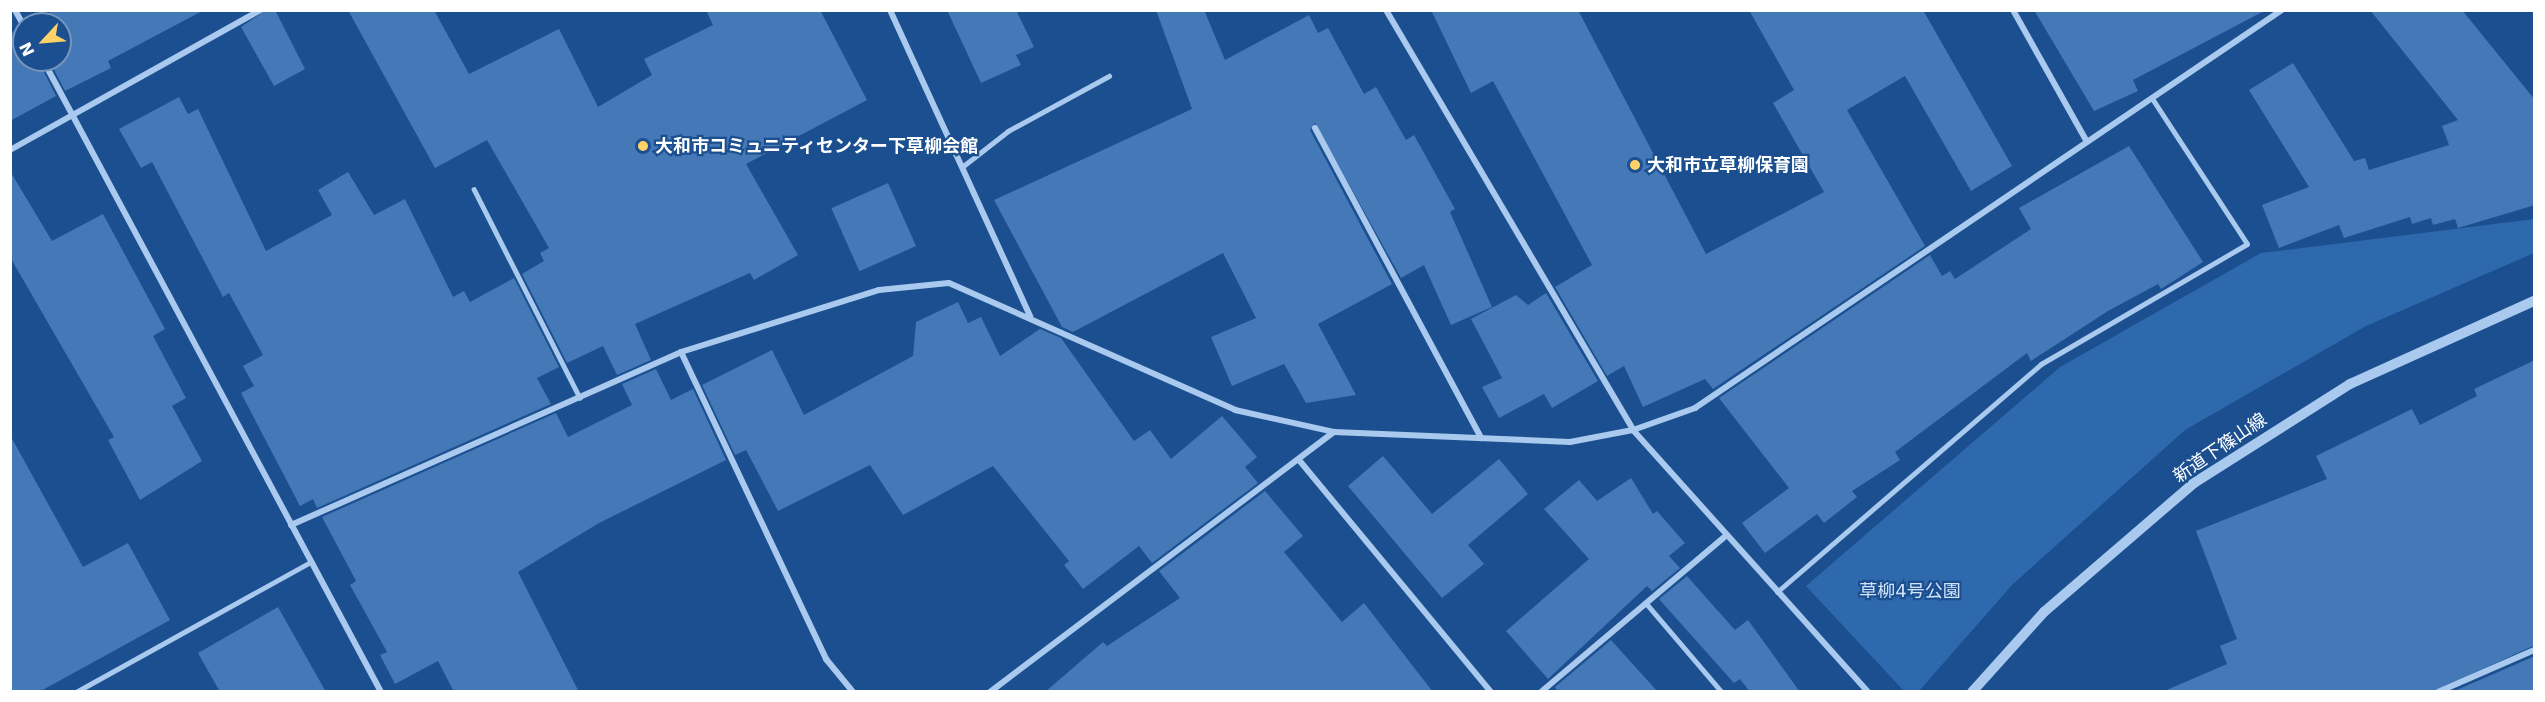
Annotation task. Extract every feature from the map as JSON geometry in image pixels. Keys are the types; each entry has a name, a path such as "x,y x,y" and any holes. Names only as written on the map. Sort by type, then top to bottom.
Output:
{"street":[{"path":"10,150 261,10"},
{"path":"890,10 1031,316"},
{"path":"1386,10 1633,430 1868,692"},
{"path":"2013,10 2086,140"},
{"path":"291,525 681,352 842,300 949,283 1031,316 1162,381 1235,410 1334,432 1570,442 1633,430 1695,408 2086,140 2282,10"},
{"path":"50,72 381,692"},
{"path":"1315,128 1481,438"},
{"name":"新道下篠山線","path":"1972,692 2044,612 2194,483 2349,384 2535,301"},
{"path":"681,352 826,660 853,692"},
{"path":"990,692 1334,432"},
{"path":"1299,460 1491,692"},
{"path":"1541,692 1727,535"},
{"path":"2438,692 2535,650"}],"lane":[{"path":"962,167 1008,131 1109,76"},
{"path":"1777,592 2041,364 2247,244 2151,99"},
{"path":"474,189 580,398"},
{"path":"76,692 311,562"},
{"path":"1646,603 1722,692"}],"green space":[{"name":"草柳4号公園","path":"2534,219 2534,253 2366,326 2185,430 2012,585 1919,691 1904,691 1806,586 2060,367 2261,253"}],"building":[{"path":"54,10 204,10 108,61 111,68 65,91 55,72 72,72 72,12 50,12"},
{"path":"266,10 275,10 305,69 274,86 241,27"},
{"path":"348,10 434,10 469,74 559,29 598,107 652,75 644,59 713,25 706,10 820,10 867,100 746,164 798,255 754,280 750,273 635,324 651,360 617,375 603,346 567,363 522,274 544,261 540,253 549,248 487,140 435,168"},
{"path":"947,10 1016,10 1034,47 1016,55 1021,65 981,83"},
{"path":"1156,10 1204,10 1225,60 1309,15 1318,33 1328,28 1364,94 1376,87 1406,140 1414,135 1455,209 1450,212 1492,307 1451,325 1424,265 1401,278 1315,123 1310,130 1392,284 1318,324 1356,395 1306,403 1284,364 1232,386 1211,337 1256,318 1223,253 1073,332 1062,327 994,200 1192,109"},
{"path":"1431,10 1578,10 1706,254 1824,192 1773,103 1794,90 1749,10 1923,10 2012,166 1971,191 1905,76 1847,110 1925,246 1713,389 1705,379 1643,407 1624,366 1607,376 1555,287 1592,265 1493,81 1471,93"},
{"path":"2034,10 2266,10 2133,80 2138,91 2094,111"},
{"path":"2370,10 2462,10 2535,100 2535,205 2458,228 2455,219 2433,225 2431,218 2412,224 2410,217 2344,238 2339,225 2279,248 2262,205 2309,187 2249,90 2293,63 2354,161 2365,158 2369,170 2449,145 2442,126 2458,120"},
{"path":"12,32 12,72 44,72 56,96 10,121 10,33"},
{"path":"179,97 188,114 198,109 266,251 332,215 318,190 348,172 374,215 405,199 453,297 464,291 470,302 514,278 559,367 537,378 551,404 317,508 313,499 300,506 241,393 254,386 243,366 263,355 229,293 223,297 152,162 141,168 119,129"},
{"path":"2129,146 2203,262 2161,289 2158,284 2108,311 2031,361 2027,353 1895,452 1900,460 1852,491 1857,497 1824,523 1817,514 1765,553 1742,523 1789,488 1719,398 1930,255 1942,276 1950,271 1955,279 2031,229 2019,208"},
{"path":"10,171 52,241 103,214 165,329 153,336 186,398 172,406 202,461 140,500 108,440 114,437 10,257"},
{"path":"888,183 916,246 859,271 831,208"},
{"path":"1546,293 1598,381 1552,408 1544,394 1499,418 1482,387 1502,378 1471,319 1516,295 1528,305"},
{"path":"958,302 968,323 981,317 1000,356 1040,329 1061,338 1134,441 1150,430 1171,459 1222,416 1257,457 1245,467 1258,483 1152,563 1139,546 1083,589 1064,565 1069,561 993,466 903,515 870,465 778,511 746,450 735,455 702,385 772,350 804,415 913,356 916,322"},
{"path":"2535,360 2535,645 2433,692 2162,692 2227,664 2220,646 2237,639 2196,531 2327,479 2316,456 2412,409 2420,425 2477,396 2474,389"},
{"path":"656,369 671,400 693,389 726,460 599,523 518,572 579,692 454,692 438,661 395,684 380,655 387,652 350,585 356,581 322,517 556,413 568,437 632,405 622,384"},
{"path":"10,435 83,567 128,543 170,620 39,692 10,692"},
{"path":"1383,456 1432,514 1499,459 1528,494 1468,545 1484,564 1442,598 1348,486"},
{"path":"1631,478 1653,514 1657,511 1685,543 1669,556 1680,568 1652,591 1647,586 1548,679 1506,631 1589,559 1544,509 1579,480 1597,501"},
{"path":"1265,491 1303,536 1284,552 1342,622 1364,603 1433,692 1045,692 1103,642 1107,646 1180,598 1159,571"},
{"path":"1687,576 1735,630 1748,620 1800,692 1750,692 1740,679 1734,683 1659,599"},
{"path":"278,607 326,692 220,692 198,653"},
{"path":"1611,640 1658,692 1558,692 1555,687"},
{"path":"2535,656 2535,692 2452,692"}],"place":[{"name":"大和市コミュニティセンター下草柳会館","path":"643,146"},
{"name":"大和市立草柳保育園","path":"1635,165"}]}
